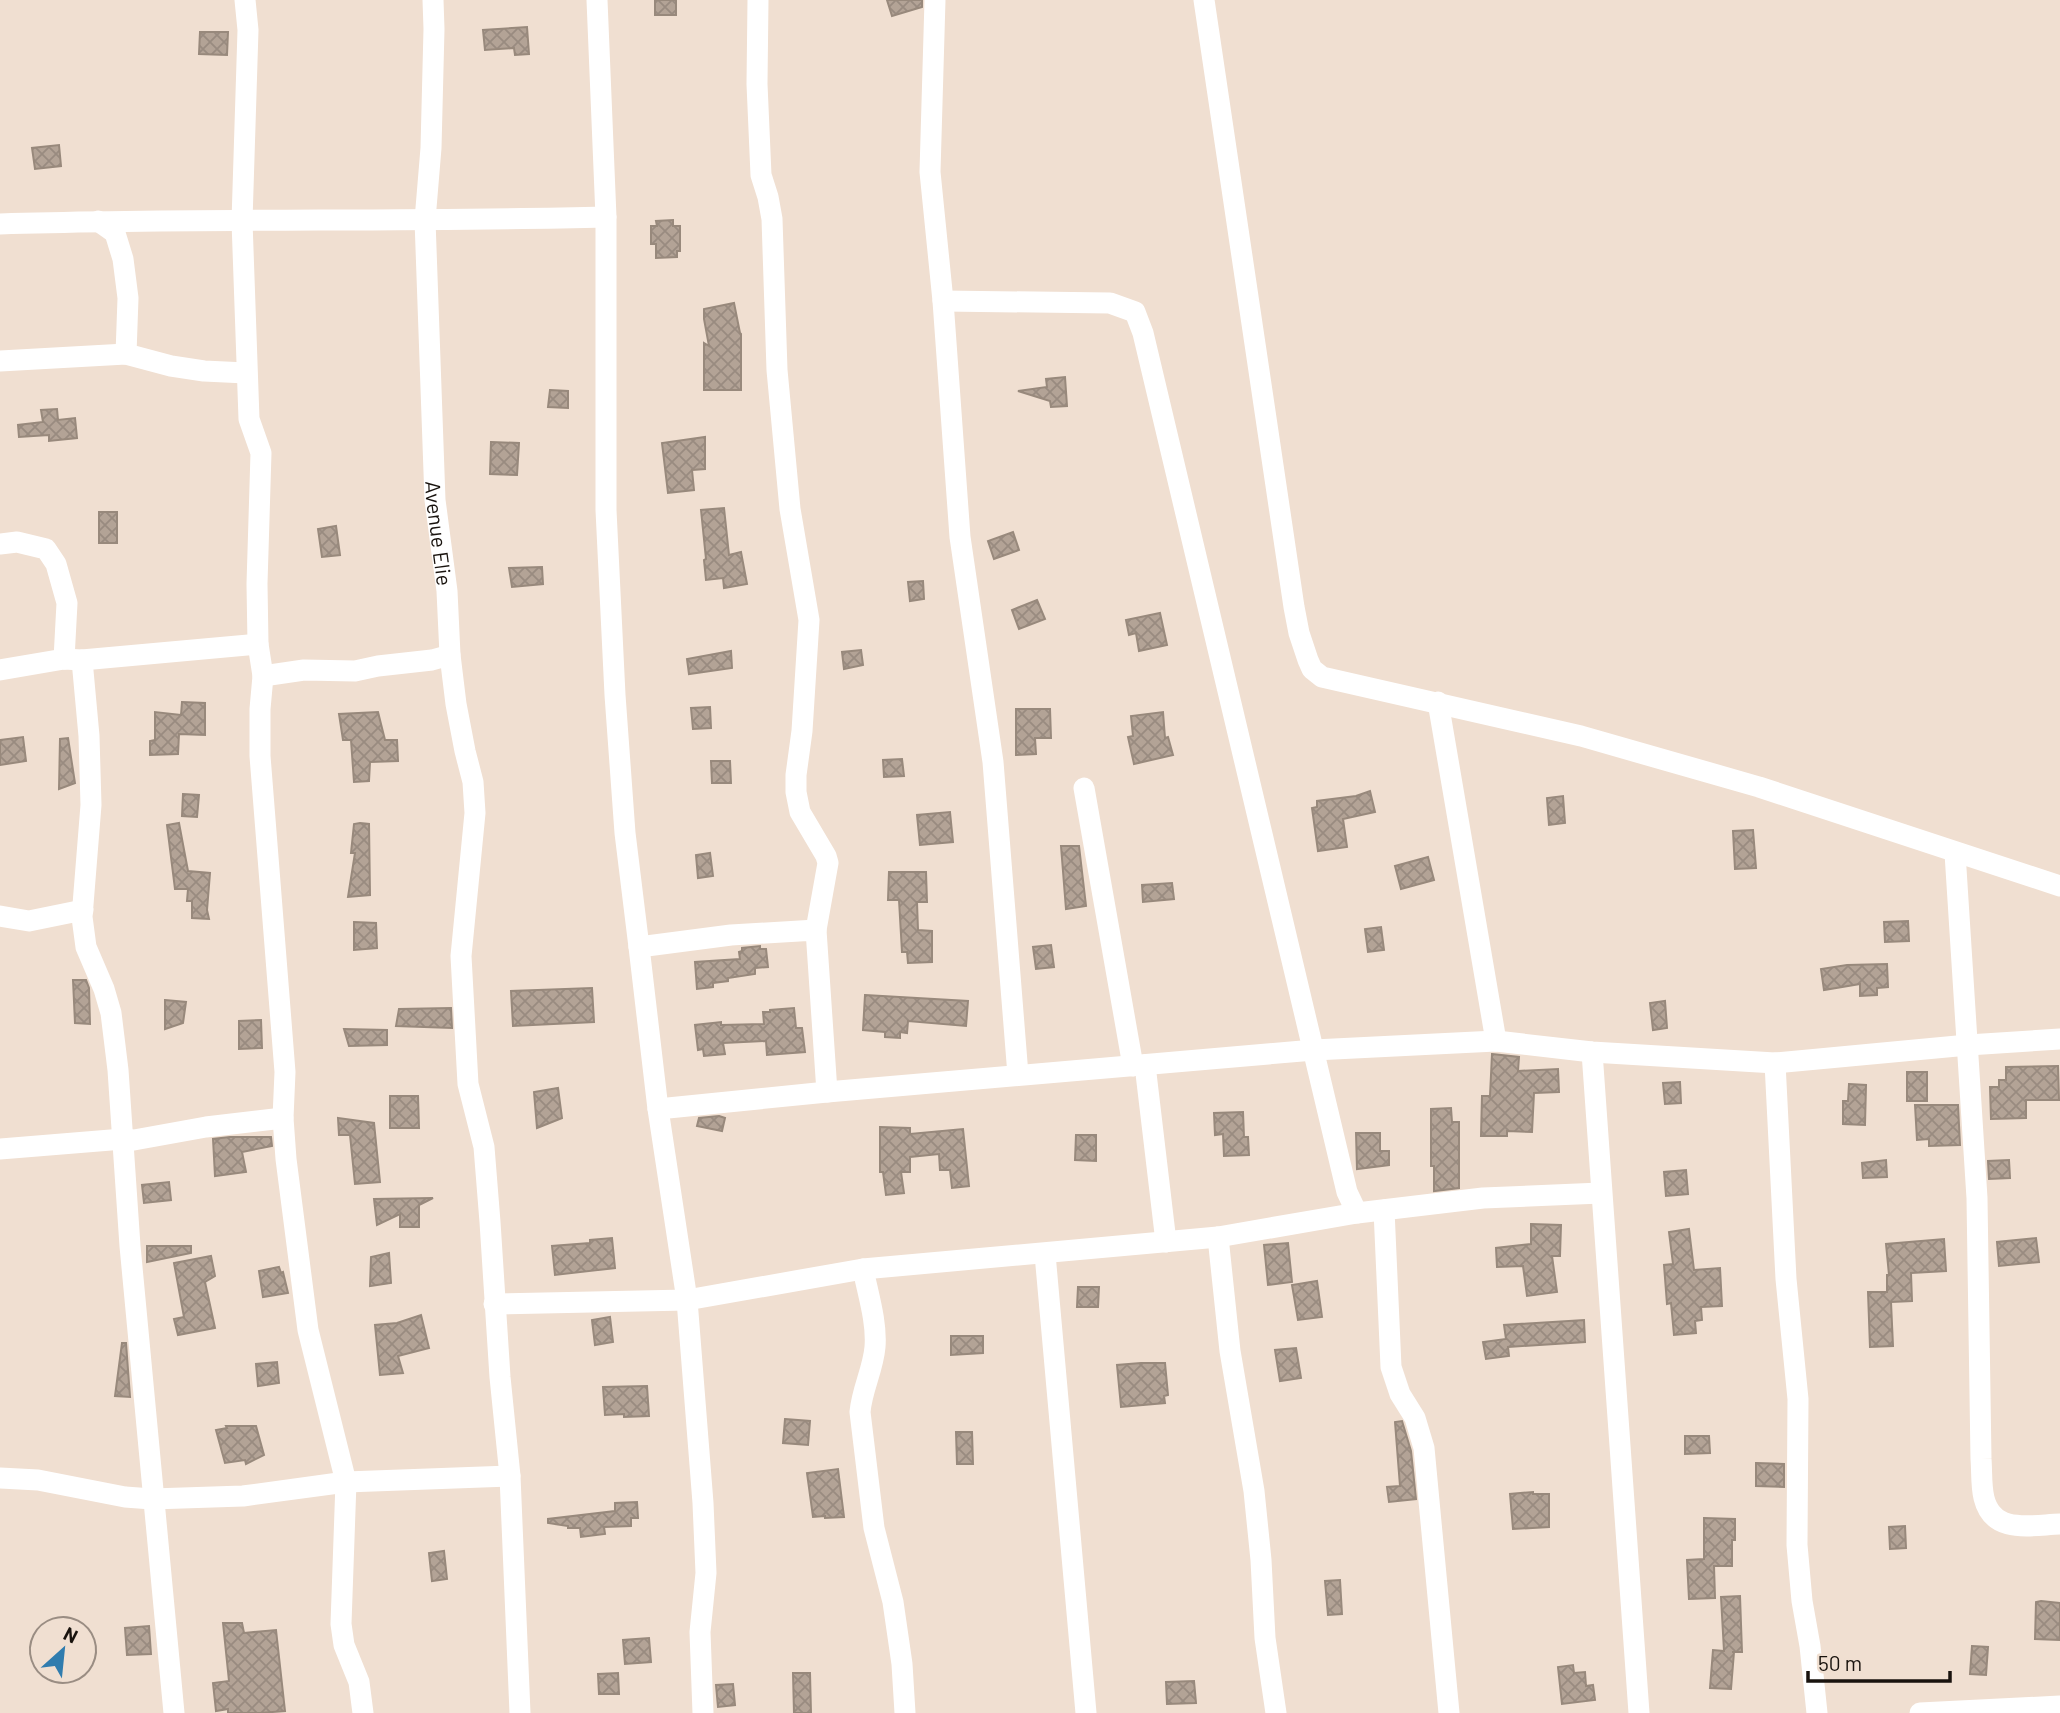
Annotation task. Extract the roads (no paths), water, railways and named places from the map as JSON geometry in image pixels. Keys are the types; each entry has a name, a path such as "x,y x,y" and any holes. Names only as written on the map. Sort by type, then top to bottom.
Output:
{"street":[{"path":"245,0 248,30 242,221 246,373 248,419 261,453 257,584 258,644 263,676 260,757 285,1072 282,1118 308,1331 345,1482 341,1624 344,1645 359,1682 363,1713"},
{"name":"Avenue Elie","path":"433,0 431,134 425,220 435,500 447,592 456,704 473,782 475,813 461,956 468,1084 484,1147 494,1304 510,1476 520,1713"},
{"path":"597,0 606,217 606,523 614,695 625,833 658,1109 687,1300 706,1573 700,1632 703,1713"},
{"path":"758,0 757,85 761,175 772,219 777,370 790,509 809,620 796,792 800,812 828,863 816,930 827,1092"},
{"path":"935,0 930,172 943,301 960,537 993,762 1018,1075"},
{"path":"1204,0 1294,607 1299,632 1312,669 1322,677 1581,736 1759,788 2060,886"},
{"path":"0,224 606,217"},
{"path":"98,221 115,233 123,259 128,298 127,354"},
{"path":"943,301 1110,303 1135,312 1143,333 1345,1181 1357,1213"},
{"path":"0,361 127,354 171,366 246,373"},
{"path":"0,544 17,542 46,549 56,564 67,603 73,660 89,736 91,805 83,911 86,947 111,1013 118,1070 152,1499 166,1612 174,1713"},
{"path":"0,670 73,660 258,644"},
{"path":"263,676 304,670 355,671 450,655"},
{"path":"1438,702 1496,1041"},
{"path":"1084,788 1139,1065 1166,1242"},
{"path":"1955,853 1977,1198 1984,1498 1991,1516 2005,1525 2060,1524"},
{"path":"0,916 29,921 83,911"},
{"path":"639,947 731,934 816,930"},
{"path":"658,1109 1139,1065 1314,1051 1496,1041 1592,1052 1776,1063 1968,1045 2060,1040"},
{"path":"1592,1052 1639,1713"},
{"path":"1776,1063 1786,1279 1798,1399 1797,1545 1817,1713"},
{"path":"0,1149 134,1140 206,1127 282,1118"},
{"path":"494,1304 687,1300 863,1269 1218,1237 1357,1213 1483,1198 1601,1193"},
{"path":"1384,1210 1391,1367 1399,1394 1415,1418 1424,1448 1449,1713"},
{"path":"1218,1237 1230,1351 1254,1492 1265,1638 1276,1713"},
{"path":"1045,1254 1086,1713"},
{"path":"863,1269 875,1331 875,1346 861,1395 860,1412 874,1528 893,1602 902,1664 905,1713"},
{"path":"0,1478 38,1480 125,1497 152,1499 243,1496 345,1482 510,1476"},
{"path":"1920,1713 2060,1706"}]}
